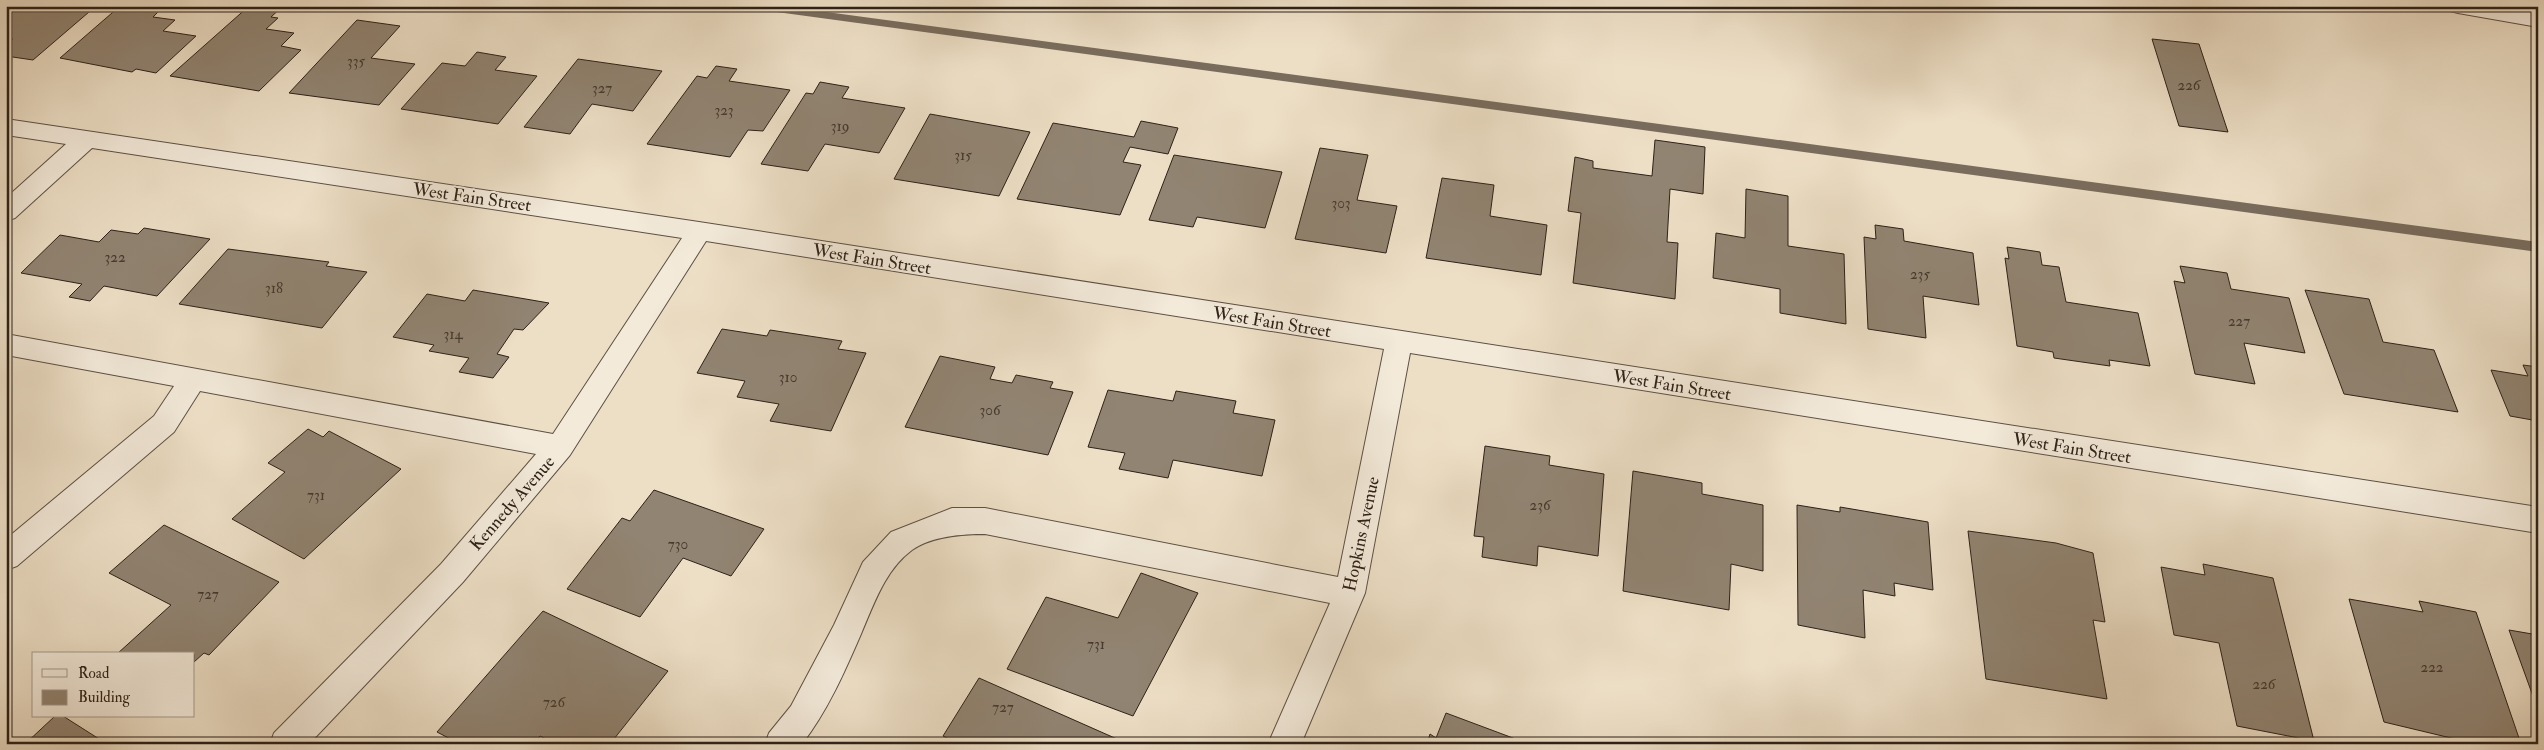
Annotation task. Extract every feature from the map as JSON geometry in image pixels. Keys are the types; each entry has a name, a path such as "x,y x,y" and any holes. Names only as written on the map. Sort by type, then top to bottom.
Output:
{"street":[{"path":"2458,6 2538,20"},
{"name":"West Fain Street","path":"6,128 699,231 2538,520"},
{"path":"6,212 86,140"},
{"name":"Kennedy Avenue","path":"286,744 452,573 560,447 699,231"},
{"name":"Hopkins Avenue","path":"1284,744 1350,592 1399,342"},
{"path":"6,344 560,447"},
{"path":"6,557 164,424 194,378"},
{"path":"781,744 803,716 845,635 874,571 902,541 952,520 985,521 1350,592"}],"building":[{"path":"6,6 96,6 33,60 6,56 6,45 13,39 6,38"},
{"path":"120,6 164,6 153,17 175,20 163,31 196,36 156,73 136,69 132,72 60,58"},
{"path":"249,6 283,6 271,17 278,18 266,29 294,33 281,46 301,50 259,91 170,76"},
{"path":"357,20 400,26 371,58 415,64 379,105 289,93"},
{"path":"2152,39 2199,44 2228,132 2179,126"},
{"path":"477,52 506,57 495,70 537,76 498,124 401,109 442,63 465,66"},
{"path":"578,59 662,71 633,111 592,104 570,134 524,127"},
{"path":"716,66 737,69 729,81 790,90 763,131 748,130 730,157 647,144 697,76 707,78"},
{"path":"820,82 849,87 842,98 905,108 879,153 825,144 808,171 761,164 806,93 813,94"},
{"path":"930,114 1030,132 999,196 894,179"},
{"path":"1141,121 1178,128 1168,154 1130,147 1123,162 1141,165 1120,215 1017,199 1053,123 1134,137"},
{"path":"1655,140 1705,147 1703,194 1670,189 1667,242 1678,243 1675,299 1573,283 1581,213 1568,211 1575,157 1593,161 1593,168 1652,176"},
{"path":"1320,148 1368,155 1357,200 1397,206 1386,253 1295,239"},
{"path":"1174,155 1282,172 1265,228 1197,217 1193,227 1149,220"},
{"path":"1442,178 1494,185 1490,216 1547,225 1541,275 1426,258"},
{"path":"1746,189 1788,196 1788,246 1844,254 1846,324 1780,313 1780,289 1713,278 1716,233 1745,238"},
{"path":"1875,225 1903,229 1904,241 1973,253 1979,305 1923,296 1926,338 1868,329 1864,237 1876,239"},
{"path":"144,228 210,239 157,296 104,286 90,301 69,297 82,284 21,273 60,235 99,242 111,230 138,234"},
{"path":"2007,247 2040,252 2042,265 2059,267 2066,302 2138,313 2150,366 2109,360 2110,366 2054,358 2053,352 2017,346 2005,258 2009,259"},
{"path":"228,249 329,262 326,266 367,272 322,328 179,304"},
{"path":"2180,266 2227,273 2231,289 2289,298 2305,353 2244,343 2255,384 2195,374 2174,281 2185,283"},
{"path":"473,290 549,303 523,330 514,329 497,354 509,357 493,378 459,372 469,358 429,351 434,345 393,337 427,294 465,301"},
{"path":"2305,290 2369,299 2383,342 2434,350 2458,412 2344,394"},
{"path":"722,329 767,336 770,330 842,341 838,349 866,353 831,431 770,421 779,404 737,397 745,381 697,373"},
{"path":"940,356 995,367 990,379 1012,383 1016,375 1053,382 1050,388 1073,392 1048,455 905,427"},
{"path":"2523,365 2538,367 2538,421 2510,416 2491,370 2528,376"},
{"path":"1108,390 1173,401 1176,391 1236,401 1233,413 1275,420 1262,476 1173,460 1168,478 1119,469 1125,453 1088,447"},
{"path":"308,429 323,437 329,431 401,469 304,559 232,519 285,472 268,463"},
{"path":"1485,446 1550,456 1549,465 1604,474 1598,556 1538,546 1537,566 1482,557 1484,537 1474,536"},
{"path":"1633,471 1702,483 1702,494 1763,505 1763,571 1731,564 1729,610 1623,591"},
{"path":"654,490 764,529 731,576 683,558 640,617 567,589 622,518 630,521"},
{"path":"1797,505 1840,512 1840,507 1928,522 1933,590 1894,583 1895,596 1863,590 1865,638 1798,625"},
{"path":"164,525 279,582 209,655 204,653 195,661 195,652 119,652 171,605 109,573"},
{"path":"1968,531 2056,543 2093,553 2105,622 2093,620 2107,699 1986,679"},
{"path":"2203,564 2273,578 2314,741 2237,726 2219,643 2174,635 2161,567 2205,575"},
{"path":"1141,573 1198,593 1133,716 1007,669 1046,597 1118,618"},
{"path":"2349,599 2423,612 2419,601 2476,612 2521,744 2476,744 2384,722"},
{"path":"543,611 668,671 610,744 556,744 540,736 534,744 460,744 437,732"},
{"path":"2509,630 2538,635 2538,700 2534,699"},
{"path":"979,678 1126,743 959,744 943,736"},
{"path":"1446,713 1529,744 1427,744 1430,734 1436,738"},
{"path":"53,718 66,718 107,744 25,744"}],"waterway":[{"path":"755,6 2538,247"}]}
